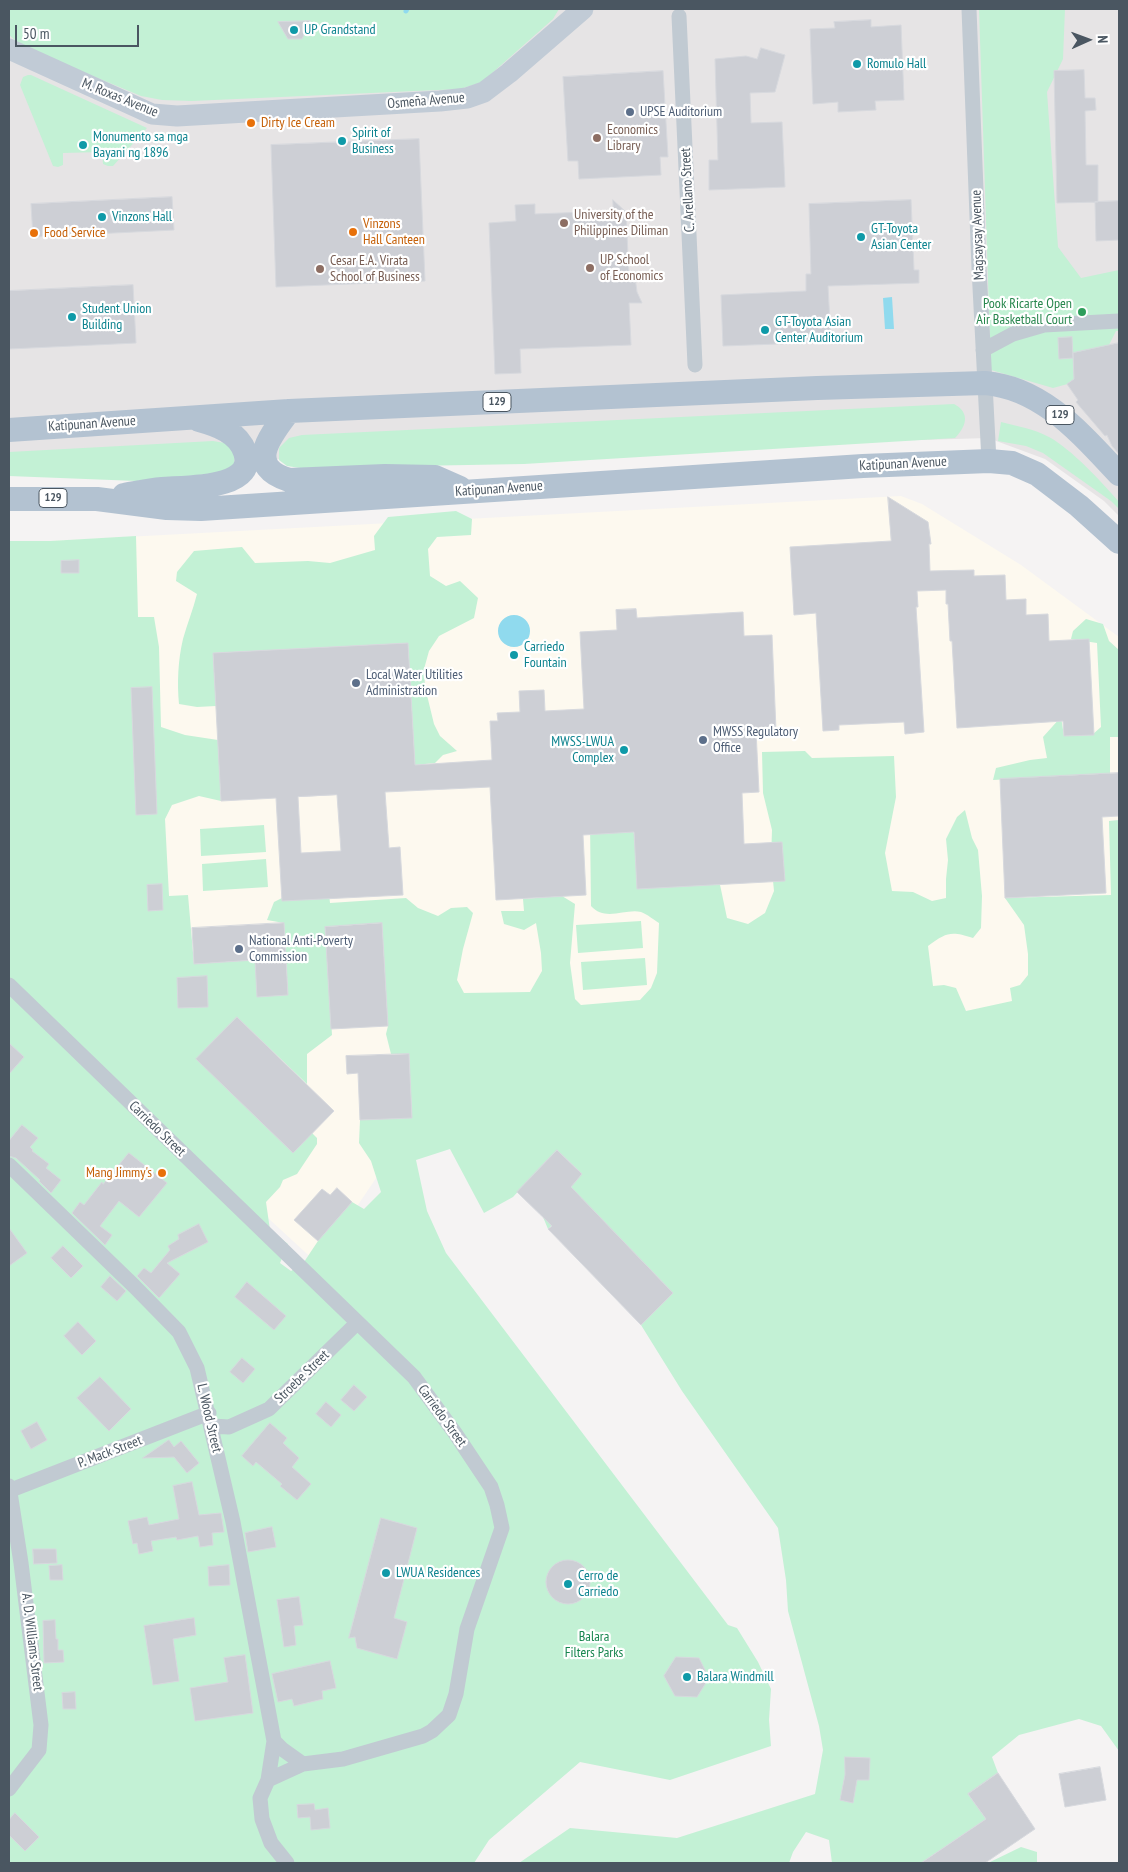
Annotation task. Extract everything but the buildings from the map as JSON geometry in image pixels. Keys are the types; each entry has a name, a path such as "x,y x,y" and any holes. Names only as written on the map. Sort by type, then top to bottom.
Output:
{"main road":[{"name":"Katipunan Avenue","path":"9,430 289,411 818,388 985,384"},
{"name":"129","path":"985,384 1000,385 1013,389 1042,402 1073,427 1119,474"},
{"path":"289,411 270,436 264,448 264,460 276,476 289,480 385,476 435,477 470,491"},
{"path":"97,498 159,489 206,486 223,483 239,474 244,468 246,460 242,446 237,439 229,432 212,424 192,418"},
{"name":"Katipunan Avenue","path":"9,499 97,498 167,508 201,509 863,466 989,461"},
{"name":"129","path":"989,461 1012,463 1037,474 1079,506 1119,542"}],"street":[{"name":"Osmeña Avenue","path":"237,112 440,101 475,96 498,83 583,9"},
{"name":"Magsaysay Avenue","path":"969,9 989,461"},
{"name":"C. Arellano Street","path":"680,16 695,365"},
{"name":"M. Roxas Avenue","path":"9,49 152,114 177,116 237,112"},
{"path":"983,350 1013,334 1044,325 1119,321"},
{"name":"Carriedo Street","path":"9,985 414,1377 455,1432 491,1487 497,1505 502,1528 467,1629 456,1694 449,1715 432,1731 423,1736 343,1759 303,1764 268,1780"},
{"name":"L. Wood Street","path":"9,1165 179,1332 197,1368 233,1522 274,1740 268,1780"},
{"name":"Stroebe Street","path":"210,1420 229,1427 269,1409 357,1323"},
{"name":"P. Mack Street","path":"10,1488 210,1420"},
{"name":"A. D. Williams Street","path":"9,1789 39,1750 41,1725 37,1680 10,1488"},
{"path":"274,1740 282,1749 303,1764"},
{"path":"268,1780 260,1798 262,1819 271,1843 288,1863"}],"shaded area":[{"name":"University of the Philippines Diliman","path":"9,9 1119,9 1119,516 1104,501 1045,459 988,438 246,460 9,465"},
{"name":"MWSS-LWUA Complex","path":"901,496 922,504 1021,565 1119,637 1119,820 1109,821 1116,1015 702,1054 441,1082 318,1264 119,1081 50,541"}],"green space":[{"path":"9,9 559,9 553,19 482,82 460,89 192,101 162,100 141,96 23,47 9,35"},
{"path":"979,9 1065,9 1063,59 1047,92 1058,247 1081,278 1119,270 1119,331 1116,331 1093,377 1053,388 991,370"},
{"path":"28,75 147,128 113,166 103,164 102,152 63,153 63,165 53,166 20,85 23,77"},
{"path":"954,404 965,416 964,425 955,438 524,464 300,468 287,466 279,460 279,448 289,438 302,435"},
{"path":"1001,422 1037,432 1057,442 1086,466 1104,485 1119,502 1119,509 1111,501 1043,453 1026,446 998,441"},
{"path":"213,441 225,443 235,448 234,467 220,473 137,481 9,476 9,452"},
{"path":"456,511 472,519 471,535 437,537 428,549 430,576 446,586 460,581 478,598 474,618 439,636 429,651 424,669 425,687 434,724 440,736 457,751 443,755 435,763 415,765 408,643 213,653 216,706 197,707 179,704 180,655 197,594 176,581 177,572 194,551 242,547 255,563 308,561 330,563 375,550 374,536 388,517"},
{"name":"Balara Filters Parks","path":"136,536 138,617 154,617 159,647 161,727 185,735 218,740 221,801 199,796 172,805 165,819 169,896 188,895 194,964 255,960 288,995 284,923 267,920 274,902 294,892 328,885 330,903 406,898 418,908 438,916 451,908 467,907 473,913 457,980 464,993 530,992 542,971 536,923 524,930 504,924 501,911 524,911 523,899 562,896 575,904 570,963 575,999 581,1005 640,1000 651,988 657,973 659,923 641,912 609,914 597,911 591,906 590,822 632,819 640,882 719,880 727,918 748,924 765,913 774,891 771,860 772,830 763,793 762,752 805,751 812,758 894,756 896,797 885,853 892,891 913,892 932,901 946,898 948,860 946,839 957,817 965,810 972,838 978,850 982,896 981,928 973,938 959,934 949,934 928,946 933,986 944,985 956,988 966,1011 1012,1001 1010,988 1020,985 1028,975 1028,954 1024,925 1005,898 1111,895 1109,821 1119,820 1119,1751 1101,1726 1079,1719 1019,1735 992,1757 998,1773 968,1794 986,1819 921,1863 832,1863 829,1840 806,1832 793,1852 789,1863 519,1863 570,1828 677,1838 815,1794 823,1750 819,1726 788,1611 786,1580 778,1528 682,1391 641,1325 673,1293 581,1198 548,1229 543,1217 582,1174 557,1150 513,1197 484,1213 450,1149 416,1160 427,1211 446,1253 728,1625 737,1628 758,1662 771,1689 769,1720 771,1746 670,1780 580,1762 489,1840 474,1863 9,1863 9,541 50,541","holes":["382,923 388,1026 386,1034 391,1054 409,1054 412,1117 360,1120 359,1143 371,1161 381,1192 364,1209 352,1202 320,1238 304,1262 291,1271 280,1263 288,1244 270,1230 266,1202 280,1187 283,1180 297,1174 317,1144 317,1138 312,1133 293,1153 197,1059 237,1017 307,1084 307,1054 332,1035 325,927"]},
{"path":"1086,619 1103,624 1109,641 1119,650 1119,737 1110,737 1110,775 993,780 996,768 1047,758 1043,737 1061,717 1064,736 1092,735 1101,727 1097,643 1071,639 1073,631"},
{"path":"264,825 266,852 201,856 200,829"},
{"path":"266,859 268,887 203,891 202,864"},
{"path":"641,921 643,948 578,953 576,925"},
{"path":"645,958 647,985 583,990 581,962"},
{"path":"1021,1847 1037,1852 1037,1863 988,1863"}],"water":[{"path":"892,297 894,329 885,329 883,298"},
{"name":"Carriedo Fountain","path":"514,615 525,620 530,631 525,642 514,647 503,642 498,631 503,620"}],"place":[{"name":"UP Grandstand","path":"294,30"},
{"name":"Romulo Hall","path":"857,64"},
{"name":"UPSE Auditorium","path":"630,112"},
{"name":"Dirty Ice Cream","path":"251,123"},
{"name":"Economics Library","path":"597,138"},
{"name":"Spirit of Business","path":"342,141"},
{"name":"Monumento sa mga Bayani ng 1896","path":"83,145"},
{"name":"Vinzons Hall","path":"102,217"},
{"name":"University of the Philippines Diliman","path":"564,223"},
{"name":"Vinzons Hall Canteen","path":"353,232"},
{"name":"Food Service","path":"34,233"},
{"name":"GT-Toyota Asian Center","path":"861,237"},
{"name":"UP School of Economics","path":"590,268"},
{"name":"Cesar E.A. Virata School of Business","path":"320,269"},
{"name":"Pook Ricarte Open Air Basketball Court","path":"1082,312"},
{"name":"Student Union Building","path":"72,317"},
{"name":"GT-Toyota Asian Center Auditorium","path":"765,330"},
{"name":"Carriedo Fountain","path":"514,655"},
{"name":"Local Water Utilities Administration","path":"356,683"},
{"name":"MWSS Regulatory Office","path":"703,740"},
{"name":"MWSS-LWUA Complex","path":"624,750"},
{"name":"National Anti-Poverty Commission","path":"239,949"},
{"name":"Mang Jimmy's","path":"162,1173"},
{"name":"LWUA Residences","path":"386,1573"},
{"name":"Cerro de Carriedo","path":"568,1584"},
{"name":"Balara Windmill","path":"687,1677"}]}
